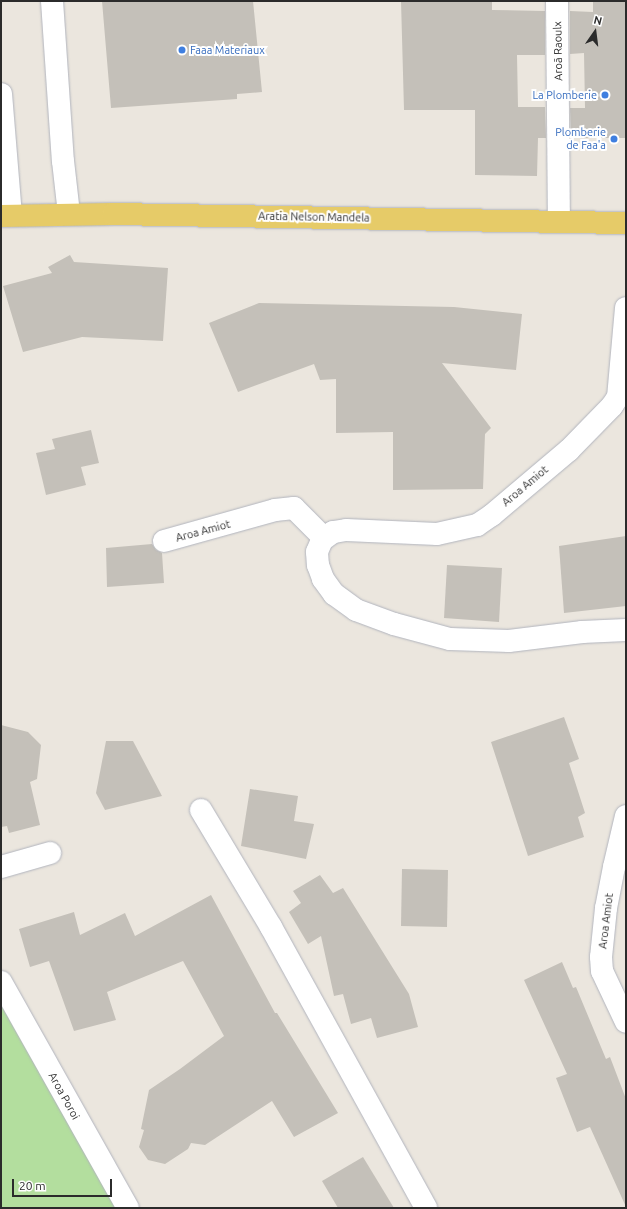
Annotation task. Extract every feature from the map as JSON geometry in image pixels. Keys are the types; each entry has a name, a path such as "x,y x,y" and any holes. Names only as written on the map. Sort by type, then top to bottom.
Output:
{"main road":[{"name":"Aratia Nelson Mandela","path":"6,216 69,214 626,223"}],"street":[{"path":"52,1 63,161 69,214"},
{"name":"Aroā Raoulx","path":"557,1 559,221"},
{"path":"1,94 6,216"},
{"name":"Aroa Amiot","path":"164,541 275,510 294,508 324,538 332,532 346,530 437,534 477,525 492,515 568,450 612,406 618,397 626,308"},
{"path":"324,538 317,552 318,565 323,579 334,594 356,610 394,624 450,639 509,641 582,632 626,630"},
{"path":"201,810 271,927 426,1208"},
{"name":"Aroa Amiot","path":"626,816 607,901 601,957 602,971 626,1022"},
{"path":"1,867 50,853"},
{"name":"Aroa Poroi","path":"1,982 128,1208"}],"green space":[{"path":"1,1005 65,1118 116,1208 1,1208"}],"building":[{"name":"Faaa Materiaux","path":"102,1 253,1 262,92 237,94 237,99 111,108"},
{"path":"401,1 492,1 492,10 545,11 545,55 517,55 518,107 545,107 546,138 538,138 537,176 475,175 475,110 404,110"},
{"path":"593,1 626,1 626,138 571,138 570,108 585,108 584,53 570,54 570,11 593,12"},
{"path":"70,255 74,262 168,268 163,341 82,337 23,352 3,286 52,273 48,267"},
{"path":"259,303 454,307 522,314 516,370 442,363 491,428 485,434 483,489 393,490 393,432 336,433 336,379 320,380 314,364 238,392 209,323"},
{"path":"91,430 99,463 81,467 86,485 46,495 36,453 55,449 52,439"},
{"path":"626,536 626,606 564,613 559,546"},
{"path":"152,544 156,550 162,553 164,583 107,587 106,548"},
{"path":"447,565 502,568 499,622 444,618"},
{"path":"564,717 579,759 569,763 585,813 578,817 584,837 528,856 491,742"},
{"path":"1,725 28,732 41,745 37,779 30,782 40,825 9,833 7,826 1,827"},
{"path":"106,741 133,741 162,796 105,810 96,793"},
{"path":"250,789 298,796 294,821 314,824 306,859 241,846"},
{"path":"402,869 448,870 447,927 401,926"},
{"path":"320,875 333,893 343,888 409,994 418,1027 377,1038 371,1018 351,1024 343,994 334,996 321,936 308,944 289,912 301,903 293,891"},
{"path":"211,895 275,1013 277,1013 338,1113 294,1137 272,1101 205,1145 191,1143 188,1149 165,1164 148,1160 139,1147 144,1130 141,1129 149,1090 224,1036 183,961 107,992 116,1020 74,1031 49,961 30,967 19,929 74,912 80,935 125,913 135,936"},
{"path":"562,962 573,988 576,987 606,1059 610,1057 626,1099 626,1207 590,1127 577,1132 556,1078 567,1074 524,980"},
{"path":"363,1157 394,1208 338,1208 322,1181"}],"place":[{"name":"Faaa Materiaux","path":"182,50"},
{"name":"La Plomberie","path":"605,95"},
{"name":"Plomberie de Faa'a","path":"614,139"}]}
